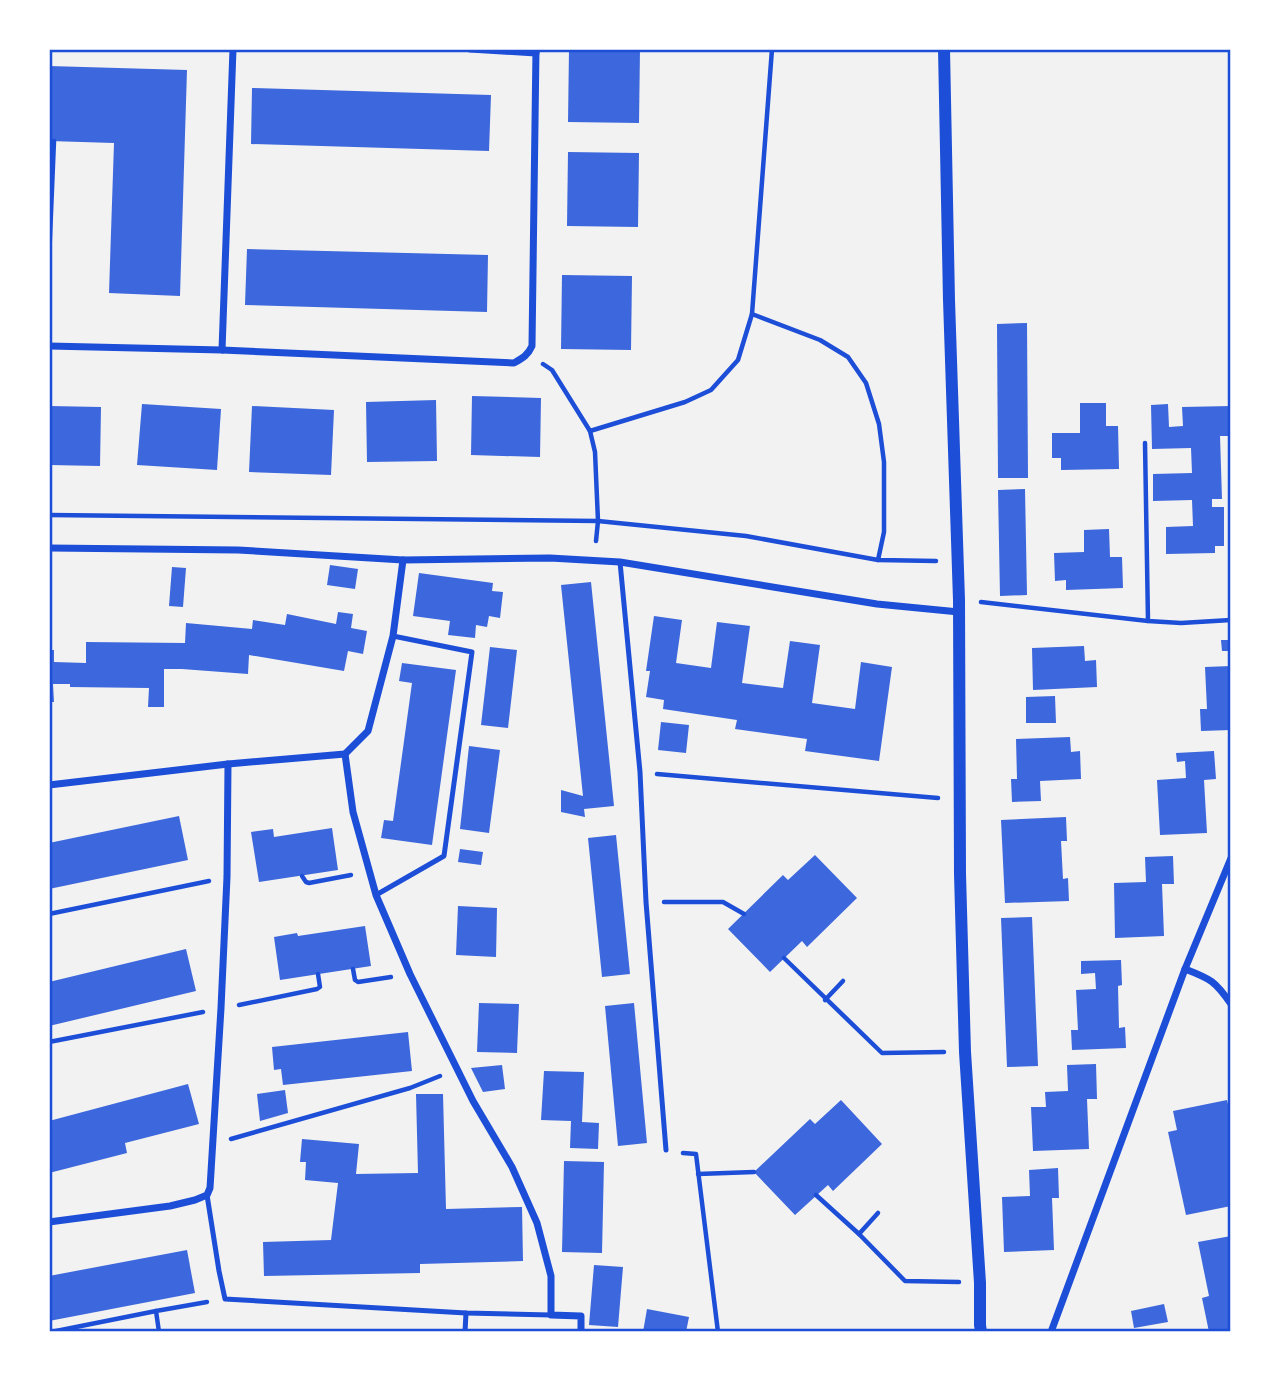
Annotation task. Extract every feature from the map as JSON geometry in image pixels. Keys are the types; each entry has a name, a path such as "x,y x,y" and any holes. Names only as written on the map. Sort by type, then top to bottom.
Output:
{"street":[{"path":"222,350 233,49"},
{"path":"49,346 222,350 514,363 530,350 536,51 470,49"},
{"path":"944,49 959,606 960,874 965,1052 981,1332"},
{"path":"49,548 238,550 403,560 595,560 877,604 959,606"},
{"path":"49,785 228,764 345,754 368,731 393,636 403,560"},
{"path":"345,754 352,812 376,895 410,974 468,1090 512,1167 537,1223 551,1276 551,1315 581,1316 581,1332"},
{"path":"49,1222 170,1206 207,1195 210,1188 222,1008 228,764"},
{"path":"1051,1332 1185,969 1231,858"},
{"path":"1185,969 1207,977 1220,988 1231,1004"}],"lane":[{"path":"620,562 640,772 646,902 666,1150"},
{"path":"376,895 444,856 472,652 393,636"},
{"path":"207,1195 225,1298 466,1313 551,1315"},
{"path":"465,1332 466,1313"}],"path":[{"path":"590,431 685,402 711,390 738,360 752,314 772,49"},
{"path":"49,261 54,141"},
{"path":"752,314 820,340 848,357 866,383 879,424 884,462 884,532 878,560"},
{"path":"530,350 552,370 590,431 596,452 598,521 595,560"},
{"path":"1145,443 1148,621"},
{"path":"49,515 598,521 746,536 878,560 958,561"},
{"path":"959,606 1181,623 1231,620"},
{"path":"640,772 960,800"},
{"path":"302,876 306,883 309,883 369,872"},
{"path":"49,914 227,877"},
{"path":"646,902 723,902 744,915"},
{"path":"784,958 882,1053 965,1052"},
{"path":"353,969 358,982 410,974"},
{"path":"49,1042 317,989 320,986 318,974"},
{"path":"825,1000 843,981"},
{"path":"213,1145 410,1088 441,1076 452,1097 468,1090"},
{"path":"696,1154 718,1332"},
{"path":"698,1174 754,1172"},
{"path":"816,1195 905,1281 980,1283"},
{"path":"859,1234 878,1213"},
{"path":"51,1332 225,1298"},
{"path":"156,1311 159,1332"}],"building":[{"path":"569,49 640,49 639,123 568,122"},
{"path":"49,66 187,70 180,296 109,293 114,143 49,141"},
{"path":"252,88 491,95 489,151 251,144"},
{"path":"568,152 639,153 638,227 567,226"},
{"path":"247,249 488,255 487,312 245,305"},
{"path":"562,275 632,276 631,350 561,349"},
{"path":"1027,323 1028,478 998,478 997,324"},
{"path":"472,396 541,398 540,457 471,455"},
{"path":"436,400 437,461 367,462 366,402"},
{"path":"1080,403 1106,403 1106,426 1118,426 1119,469 1061,470 1061,458 1052,458 1052,433 1080,433"},
{"path":"142,404 221,409 217,470 137,465"},
{"path":"1168,404 1169,427 1183,426 1182,407 1231,406 1231,436 1220,436 1222,499 1212,499 1212,507 1224,507 1224,546 1215,546 1215,553 1166,554 1166,527 1193,526 1192,500 1153,501 1153,474 1192,473 1191,448 1152,449 1151,405"},
{"path":"49,406 101,407 100,466 49,465"},
{"path":"252,406 334,410 331,475 249,472"},
{"path":"1025,489 1027,595 1000,596 998,490"},
{"path":"1109,529 1110,557 1122,557 1123,588 1066,590 1066,580 1055,581 1054,553 1084,552 1084,530"},
{"path":"330,565 358,569 355,589 327,585"},
{"path":"172,567 186,568 183,607 169,606"},
{"path":"419,573 493,583 492,591 503,592 500,618 489,616 487,627 476,625 475,638 448,635 450,621 413,616"},
{"path":"591,582 614,806 584,809 585,817 561,812 561,790 583,796 561,585"},
{"path":"338,612 353,614 351,628 367,631 363,654 348,651 344,671 249,655 248,674 164,669 164,707 148,707 149,688 70,687 70,684 53,684 54,702 49,702 49,650 54,650 54,662 86,663 86,642 185,643 186,623 252,629 253,620 285,625 287,614 336,624"},
{"path":"654,616 682,620 676,663 711,668 717,622 750,626 742,683 783,688 790,641 820,645 812,703 855,709 861,662 892,667 879,761 805,751 807,739 735,729 737,720 663,709 664,700 646,697 650,671 646,671"},
{"path":"1221,640 1231,640 1231,651 1222,651"},
{"path":"1084,646 1085,661 1096,660 1097,687 1033,690 1032,648"},
{"path":"490,647 517,650 508,728 481,725"},
{"path":"402,663 456,670 432,845 381,838 384,820 393,821 412,683 399,681"},
{"path":"1231,666 1231,730 1201,731 1200,709 1207,709 1205,667"},
{"path":"1055,696 1056,723 1026,723 1026,697"},
{"path":"661,722 689,725 686,753 658,750"},
{"path":"1070,737 1071,752 1080,751 1081,779 1040,781 1041,801 1012,802 1011,779 1017,779 1016,739"},
{"path":"469,746 500,750 489,833 460,829"},
{"path":"1214,751 1216,779 1204,780 1207,833 1160,835 1157,780 1186,778 1185,761 1177,762 1176,753"},
{"path":"179,816 188,860 49,889 49,843"},
{"path":"1066,817 1067,841 1061,841 1063,879 1068,878 1069,901 1005,903 1001,820"},
{"path":"332,828 338,870 259,882 251,832 273,829 274,837"},
{"path":"616,835 630,974 602,977 588,838"},
{"path":"460,849 483,852 481,865 458,862"},
{"path":"815,855 857,898 807,947 802,941 770,972 728,929 783,875 788,880"},
{"path":"1173,856 1174,884 1162,884 1164,936 1115,938 1114,883 1146,882 1145,857"},
{"path":"458,906 497,908 496,957 456,955"},
{"path":"1032,917 1038,1066 1007,1067 1001,918"},
{"path":"365,926 371,966 280,980 274,937"},
{"path":"186,949 196,991 49,1026 49,982"},
{"path":"1121,960 1122,985 1118,986 1119,1028 1125,1027 1126,1048 1072,1050 1071,1030 1078,1030 1076,990 1096,989 1095,973 1081,974 1081,961"},
{"path":"479,1003 519,1004 517,1053 477,1052"},
{"path":"634,1003 647,1143 618,1146 605,1006"},
{"path":"408,1032 412,1071 283,1085 281,1069 274,1070 272,1047"},
{"path":"1096,1064 1097,1099 1087,1099 1089,1149 1033,1151 1031,1107 1046,1107 1045,1092 1068,1091 1067,1065"},
{"path":"502,1065 505,1089 483,1092 471,1068"},
{"path":"544,1071 584,1072 582,1122 599,1123 598,1149 570,1148 571,1121 541,1120"},
{"path":"188,1084 199,1124 125,1143 127,1153 49,1173 49,1121"},
{"path":"285,1090 288,1113 260,1121 257,1094"},
{"path":"416,1094 443,1094 446,1209 522,1207 523,1261 420,1264 420,1273 264,1276 263,1242 331,1240 338,1183 305,1180 306,1162 300,1162 302,1139 359,1144 356,1174 418,1173"},
{"path":"841,1100 882,1144 833,1191 828,1185 795,1215 754,1172 810,1119 815,1124"},
{"path":"1227,1100 1231,1117 1231,1206 1186,1215 1168,1132 1177,1130 1173,1111"},
{"path":"564,1161 604,1162 602,1253 562,1252"},
{"path":"1058,1168 1059,1198 1052,1198 1054,1250 1004,1252 1002,1197 1030,1196 1029,1170"},
{"path":"1231,1236 1231,1332 1209,1332 1202,1298 1209,1296 1198,1242"},
{"path":"187,1250 195,1293 49,1321 49,1276"},
{"path":"594,1265 623,1267 618,1327 589,1325"},
{"path":"1164,1304 1168,1322 1134,1328 1131,1311"},
{"path":"647,1309 689,1317 686,1332 643,1332"}]}
